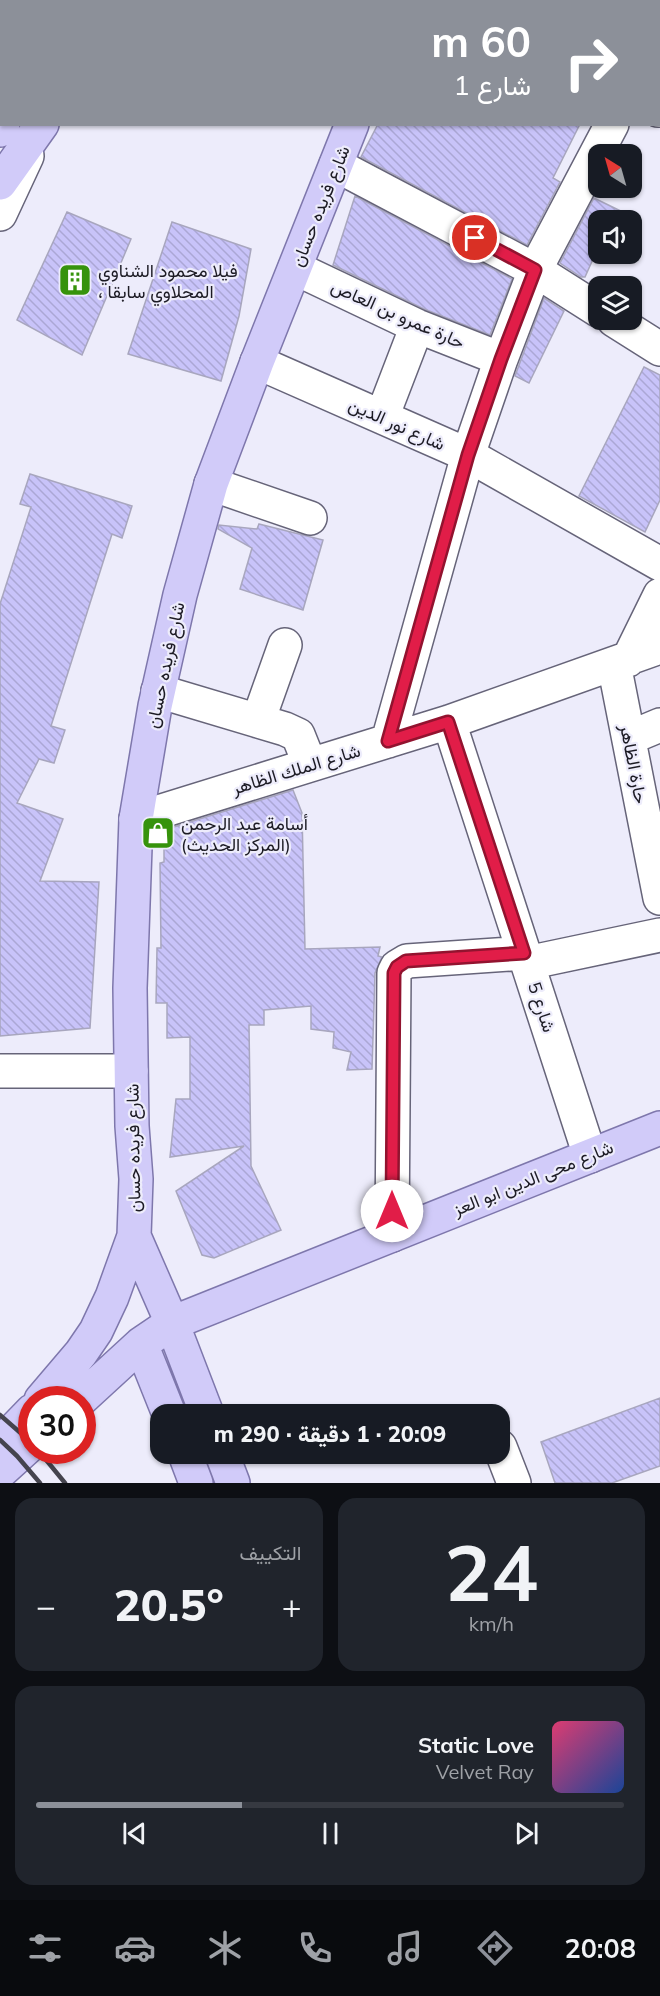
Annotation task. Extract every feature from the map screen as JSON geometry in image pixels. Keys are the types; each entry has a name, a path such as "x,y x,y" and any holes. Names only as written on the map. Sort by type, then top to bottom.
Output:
{"main road":[{"name":"شارع فريده حسان","path":"134,1236 136,1179 132,1126 130,988 136,819 159,692 180,594 211,484 351,126"},
{"path":"0,183 40,127"},
{"name":"شارع محى الدين ابو العز","path":"95,1386 141,1344 172,1323 660,1128"},
{"path":"134,1236 172,1323 203,1404"},
{"path":"53,1386 96,1331 112,1297 134,1236"},
{"path":"141,1344 165,1404"},
{"path":"0,1444 18,1425"},
{"path":"0,1472 18,1456"},
{"path":"189,1464 196,1483"},
{"path":"226,1464 233,1483"}],"street":[{"path":"388,741 468,455 501,359 535,270 611,126"},
{"path":"0,214 40,127"},
{"path":"336,165 535,270 588,304"},
{"name":"حارة عمرو بن العاص","path":"295,268 417,326 501,359"},
{"path":"382,417 417,326"},
{"path":"630,330 660,349"},
{"name":"شارع نور الدين","path":"257,362 468,455 660,564"},
{"path":"211,484 310,518"},
{"path":"621,662 660,596"},
{"path":"258,721 285,645"},
{"name":"شارع الملك الظاهر","path":"136,819 448,722 660,647"},
{"name":"حارة الظاهر","path":"621,662 629,738 657,865 660,898"},
{"path":"159,692 298,735 310,765"},
{"name":"شارع 5","path":"448,722 590,1156"},
{"path":"629,738 660,725"},
{"path":"392,1235 394,973 397,967 406,961 526,958 660,935"},
{"path":"0,1071 131,1071"},
{"path":"507,1464 514,1483"}],"building":[{"path":"377,126 579,126 553,178 560,182 527,245 361,157"},
{"path":"355,196 512,279 490,335 424,309 333,265"},
{"path":"594,198 619,210 588,210 588,264 591,264 585,277 581,277 560,263"},
{"name":"فيلا محمود الشناوي ، المحلاوي سابقا","path":"67,212 131,239 82,355 17,320"},
{"path":"172,222 251,249 239,316 221,381 128,354"},
{"path":"544,298 564,311 529,383 515,376"},
{"path":"644,367 660,375 660,500 645,532 579,496"},
{"path":"30,474 132,506 122,538 112,534 51,726 65,730 54,763 39,759 17,803 63,819 40,881 99,882 90,1028 0,1036 0,604 31,507 20,504"},
{"path":"259,524 323,540 303,610 240,589 252,548 218,529 219,525 257,529"},
{"path":"293,790 302,813 305,949 380,947 378,956 382,957 375,973 372,1069 347,1070 351,1052 333,1048 334,1032 311,1029 311,1006 264,1010 264,1025 249,1025 251,1166 281,1230 214,1258 202,1255 176,1191 244,1146 170,1157 176,1099 190,1099 190,1037 167,1038 167,1003 156,1003 157,948 161,948 160,863 164,862 164,830"},
{"path":"660,1398 660,1466 612,1483 555,1483 541,1442"}],"railway":[{"path":"0,1415 18,1431"},
{"path":"0,1440 40,1483"},
{"path":"49,1464 65,1483"}],"place":[{"name":"فيلا محمود الشناوي ، المحلاوي سابقا","path":"75,280"},
{"name":"أسامة عبد الرحمن (المركز الحديث)","path":"158,833"}],"route":[{"path":"392,1211 394,973 397,967 406,961 524,953 448,722 388,741 468,455 535,270 475,238"}]}
